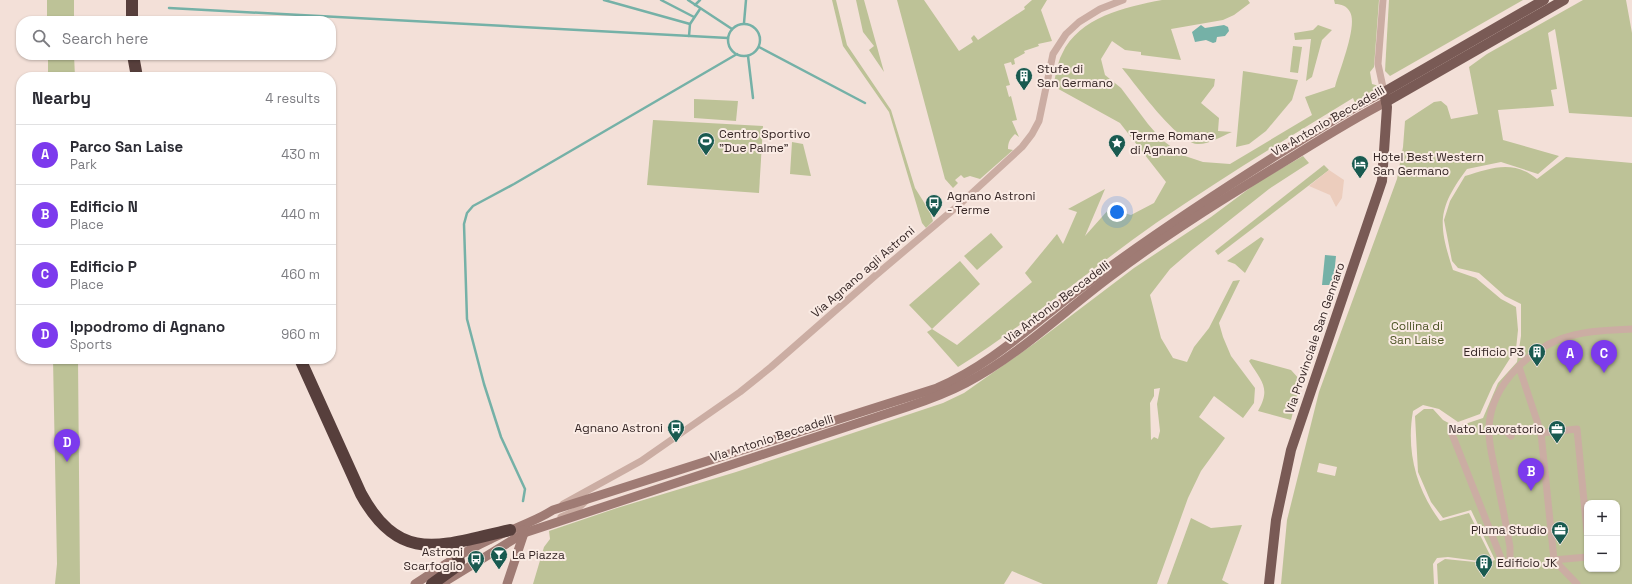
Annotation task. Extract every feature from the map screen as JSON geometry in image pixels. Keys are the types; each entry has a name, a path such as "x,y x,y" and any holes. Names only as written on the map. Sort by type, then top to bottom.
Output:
{"highway":[{"path":"132,0 132,16"},
{"path":"134,60 136,72"},
{"path":"302,364 368,507 383,526 401,539 417,545 435,546 453,550 459,556 457,566 432,584"},
{"path":"435,546 518,529"}],"main road":[{"name":"Via Antonio Beccadelli","path":"518,529 553,510 937,388 957,379 995,356 1084,285 1212,196 1322,134 1363,114 1385,97 1544,0"},
{"name":"Via Antonio Beccadelli","path":"1385,97 1564,0"},
{"name":"Via Provinciale San Gennaro","path":"1269,584 1276,520 1291,450 1306,401 1380,188 1384,163 1385,97"},
{"name":"Via Antonio Beccadelli","path":"518,529 551,524 908,407 955,389 995,365 1110,276 1322,134"},
{"path":"440,584 500,546 518,529"},
{"path":"415,584 459,556 518,529"},
{"path":"507,584 516,557 518,529"},
{"path":"500,546 510,547 516,557"}],"street":[{"name":"Via Agnano agli Astroni","path":"553,510 607,481 672,440 771,367 960,204 1022,147 1032,134 1039,121 1052,60 1059,44 1066,34 1086,17 1109,4 1123,0"},
{"name":"Via Provinciale San Gennaro","path":"1383,0 1378,64 1385,97"},
{"path":"1452,434 1501,558 1504,563 1510,564 1510,547 1491,450 1489,428 1490,418 1497,398 1508,379 1538,350 1564,338 1584,333 1632,329"},
{"path":"1519,367 1541,433 1554,560 1577,584"},
{"path":"1541,433 1577,429 1584,501"},
{"path":"551,524 575,511 607,481"},
{"path":"1554,560 1584,557"}],"green space":[{"path":"47,0 74,0 74,16 47,16"},
{"path":"832,0 836,0 847,45 891,110 915,188 930,212 933,221 926,228 922,223 889,112 843,46"},
{"path":"856,0 864,0 884,72 869,50 874,46 863,32"},
{"path":"897,0 924,0 959,51 973,42 971,38 974,35 978,40 1025,9 1024,7 1032,0 1047,0 1041,10 1052,41 1038,44 1039,46 1024,51 1025,53 1014,59 1015,64 1012,65 1011,62 1004,64 1010,85 1006,86 1009,97 1011,96 1017,120 1012,121 1019,137 1015,134 1013,136 1009,142 1008,149 1013,150 980,179 970,176 964,178 961,175 955,180 958,183 953,188 945,179"},
{"path":"1162,0 1248,0 1250,3 1234,15 1223,20 1171,29 1181,60 1141,55 1141,52 1125,50 1112,41 1101,59 1105,75 1121,88 1161,139 1182,155 1203,162 1230,164 1312,115 1305,97 1335,87 1350,38 1352,19 1347,8 1342,5 1335,4 1334,0 1379,0 1374,67 1370,72 1372,84 1379,86 1374,91 1355,103 1353,98 1253,159 1180,207 1131,241 1009,333 958,367 927,332 932,329 957,345 1032,282 1025,273 1057,234 1063,244 1077,212 1068,209 1105,189 1085,236 1109,209 1131,215 1154,203 1166,182 1120,123 1053,86 1062,54 1070,41 1091,22 1119,10"},
{"path":"1389,0 1523,0 1390,76 1385,71"},
{"name":"Collina di San Laise","path":"1583,0 1626,0 1632,33 1632,117 1569,113 1555,29 1548,33 1557,89 1551,90 1554,106 1498,110 1503,140 1559,156 1538,174 1501,162 1467,169 1457,183 1445,206 1443,228 1453,270 1476,278 1501,299 1516,307 1518,330 1516,349 1493,385 1480,414 1458,422 1439,409 1423,405 1413,411 1411,426 1412,455 1419,483 1440,521 1469,513 1491,557 1486,562 1448,557 1437,558 1433,564 1434,584 1281,584 1287,520 1319,392 1397,179 1403,147 1405,121 1434,102 1441,101 1447,106 1451,119 1478,114 1469,67 1487,54","holes":["1319,463 1337,467 1335,476 1317,472"]},
{"path":"1318,25 1332,30 1322,40 1312,77 1306,81 1311,39 1295,40 1294,33 1313,30"},
{"path":"1293,46 1302,47 1298,73 1290,72"},
{"path":"48,60 74,60 75,72 48,72"},
{"path":"1122,68 1215,79 1214,86 1201,103 1219,118 1218,131 1232,132 1206,143 1197,144 1189,141 1168,124"},
{"path":"1243,71 1298,80 1292,100 1266,131 1249,144 1236,147"},
{"path":"694,99 738,101 736,121 694,118"},
{"path":"653,120 763,126 759,193 647,185"},
{"path":"792,142 803,144 811,176 790,174"},
{"path":"1303,156 1309,163 1269,189 1192,250 1170,269 1150,295 1161,338 1173,358 1187,362 1194,347 1209,328 1233,281 1240,280 1219,323 1231,356 1255,388 1254,403 1243,418 1214,396 1199,417 1225,438 1201,471 1188,498 1157,584 1043,584 1012,571 1004,584 533,584 544,547 550,539 549,531 617,508 736,472 943,403 964,393 1035,343 1134,268 1211,217 1258,182","holes":["1160,388 1157,404 1160,431 1158,439 1154,437 1151,440 1150,403 1154,396 1154,389"]},
{"path":"1566,157 1632,163 1632,584 1438,584 1437,564 1445,559 1485,563 1495,560 1471,510 1443,518 1431,502 1418,472 1415,416 1424,409 1433,409 1443,420 1456,427 1483,418 1498,383 1517,362 1521,336 1521,304 1505,296 1479,273 1458,268 1452,261 1444,220 1450,201 1465,176 1484,170 1502,167 1511,167 1528,173 1537,179"},
{"path":"1324,165 1329,170 1218,255 1215,251"},
{"path":"991,233 1003,247 977,270 964,256"},
{"path":"1261,237 1264,239 1245,273 1235,264 1227,261"},
{"path":"960,261 980,284 932,329 909,305"},
{"path":"1251,359 1291,370 1301,381 1291,420 1258,411 1262,403 1264,391 1261,380 1249,361"},
{"path":"53,364 78,364 80,584 55,584 57,564"},
{"path":"1191,518 1211,528 1242,525 1222,580 1229,584 1167,584"}],"shaded area":[{"path":"1329,170 1344,180 1342,198 1336,207 1330,195 1309,186"}],"water":[{"path":"1201,25 1205,28 1224,25 1228,27 1229,31 1225,36 1217,37 1216,42 1213,43 1206,40 1195,42 1192,32"},
{"path":"1325,255 1336,256 1333,285 1322,285"}],"waterway":[{"path":"604,0 690,24"},
{"path":"661,0 694,17"},
{"path":"688,0 732,29"},
{"path":"695,5 700,0"},
{"path":"744,23 746,0"},
{"path":"169,8 318,16"},
{"path":"689,36 690,24 700,9"},
{"path":"336,17 728,38"},
{"path":"741,24 747,24 756,28 760,40 756,52 747,56 741,56 732,52 728,43 728,37 732,28 741,24"},
{"path":"759,47 865,103"},
{"path":"523,501 525,489 501,437 484,384 467,319 464,224 467,213 473,206 514,184 737,54"},
{"path":"748,56 753,98"}],"place":[{"name":"Stufe di San Germano","path":"1024,91"},
{"name":"Centro Sportivo \"Due Palme\"","path":"706,156"},
{"name":"Terme Romane di Agnano","path":"1117,158"},
{"name":"Hotel Best Western San Germano","path":"1360,179"},
{"name":"Agnano Astroni - Terme","path":"934,218"},
{"name":"Edificio P3","path":"1537,367"},
{"name":"Parco San Laise","path":"1570,373"},
{"name":"Edificio P","path":"1604,373"},
{"name":"Agnano Astroni","path":"676,443"},
{"name":"Nato Lavoratorio","path":"1557,444"},
{"name":"Ippodromo di Agnano","path":"67,462"},
{"name":"Edificio N","path":"1531,491"},
{"name":"Pluma Studio","path":"1560,545"},
{"name":"La Piazza","path":"499,570"},
{"name":"Astroni Scarfoglio","path":"476,574"},
{"name":"Edificio JK","path":"1484,578"}]}
